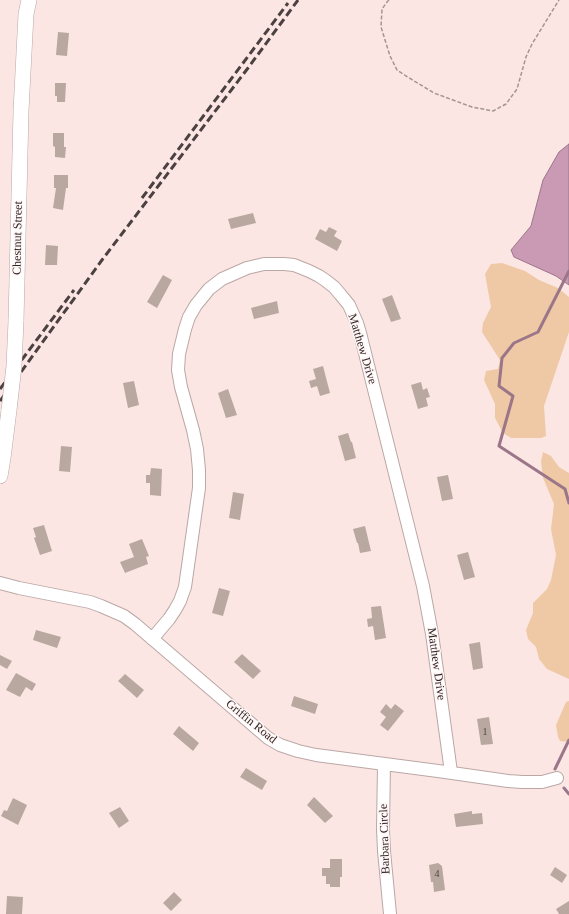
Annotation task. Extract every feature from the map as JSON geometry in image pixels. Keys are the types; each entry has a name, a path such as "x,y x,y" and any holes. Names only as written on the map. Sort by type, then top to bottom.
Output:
{"main road":[{"name":"Chestnut Street","path":"0,476 14,366 21,111 26,14 29,0"}],"street":[{"name":"Matthew Drive","path":"152,639 169,619 180,601 184,588 197,501 199,470 197,450 194,430 181,387 178,370 180,347 189,318 196,305 209,289 222,279 246,268 264,264 284,264 294,265 310,271 325,280 340,294 349,306 360,333 424,586 451,772"},
{"name":"Griffin Road","path":"0,583 90,602 124,616 268,738 280,745 298,751 316,754 451,772 489,779 542,782 557,778"},
{"name":"Barbara Circle","path":"384,764 383,829 390,914"}],"path":[{"path":"389,0 382,8 381,27 390,56 397,70 434,93 472,108 493,111 506,104 517,88 526,57 532,44 559,0"}],"shaded area":[{"path":"569,144 569,285 556,276 514,257 511,250 531,226 543,180 559,152"},
{"path":"502,263 525,271 539,280 558,288 569,297 569,332 544,406 546,436 541,438 511,438 503,433 495,418 495,404 484,380 486,371 498,369 500,360 482,332 483,323 491,307 485,274 491,264"},
{"path":"543,452 551,456 559,467 569,473 569,679 547,669 539,659 536,647 528,639 526,630 533,613 533,603 547,589 551,580 556,555 551,529 554,504 543,478 541,461"},
{"path":"569,701 569,742 560,741 556,725 566,702"}],"building":[{"path":"58,32 69,33 67,56 56,55"},
{"path":"55,83 66,83 65,102 57,102 57,96 55,96"},
{"path":"53,133 64,133 64,147 66,147 65,158 55,157"},
{"path":"54,175 68,175 68,188 66,188 63,210 53,208 56,188 54,188"},
{"path":"253,213 256,223 231,229 228,219"},
{"path":"329,227 337,231 334,236 342,241 337,251 315,239 320,229 326,232"},
{"path":"46,245 58,246 57,265 45,265"},
{"path":"163,275 172,280 157,308 147,302"},
{"path":"392,295 401,319 391,322 382,299"},
{"path":"277,301 279,313 254,319 251,308"},
{"path":"323,366 330,393 320,396 317,386 311,388 309,381 316,379 313,369"},
{"path":"134,381 139,405 128,408 123,383"},
{"path":"421,382 423,390 427,388 430,397 426,398 428,406 418,409 411,385"},
{"path":"228,389 237,415 226,418 218,393"},
{"path":"348,433 356,458 345,461 338,436"},
{"path":"61,446 72,447 70,472 59,471"},
{"path":"151,468 162,469 161,496 150,495 150,483 146,483 146,475 150,475"},
{"path":"448,475 453,499 442,501 437,477"},
{"path":"233,492 244,494 240,520 229,518"},
{"path":"44,525 52,551 40,555 34,538 36,537 33,528"},
{"path":"365,526 371,551 360,553 353,529"},
{"path":"142,539 149,556 146,557 148,564 125,573 120,562 134,557 129,544"},
{"path":"468,552 475,577 464,580 457,555"},
{"path":"219,588 230,591 223,616 212,613"},
{"path":"381,606 386,638 375,640 373,626 368,627 367,619 372,618 371,607"},
{"path":"36,630 61,637 57,648 33,640"},
{"path":"480,642 483,668 473,670 469,644"},
{"path":"242,654 261,671 253,679 234,662"},
{"path":"0,655 12,661 7,669 0,665"},
{"path":"16,673 36,684 32,691 26,687 20,697 6,690"},
{"path":"125,674 144,690 137,698 118,681"},
{"path":"294,696 318,704 315,714 291,706"},
{"path":"386,704 391,709 395,704 404,711 388,731 380,725 386,717 380,712"},
{"path":"489,717 493,744 481,745 477,719"},
{"path":"179,726 199,743 193,751 173,734"},
{"path":"246,768 267,781 262,790 240,777"},
{"path":"314,797 333,816 325,823 307,805"},
{"path":"13,798 27,805 18,825 1,816 4,810 7,811"},
{"path":"120,807 129,821 119,828 109,813"},
{"path":"472,811 472,814 482,813 483,824 456,827 454,814"},
{"path":"330,859 342,859 342,877 340,877 340,887 330,887 330,884 326,884 326,876 322,876 322,868 330,868"},
{"path":"438,863 442,866 445,890 434,892 429,865"},
{"path":"555,867 567,875 562,883 550,875"},
{"path":"174,892 182,900 171,911 163,903"},
{"path":"7,896 23,897 22,914 6,914"},
{"path":"569,901 569,914 559,914 556,909"}],"waterway":[{"path":"569,271 538,332 514,343 502,358 499,386 513,396 499,446 565,489 569,503"},
{"path":"555,769 569,740"},
{"path":"564,788 569,794"}],"railway":[{"path":"0,401 102,260 298,0"},
{"path":"142,198 288,3"},
{"path":"0,389 74,290"}]}
